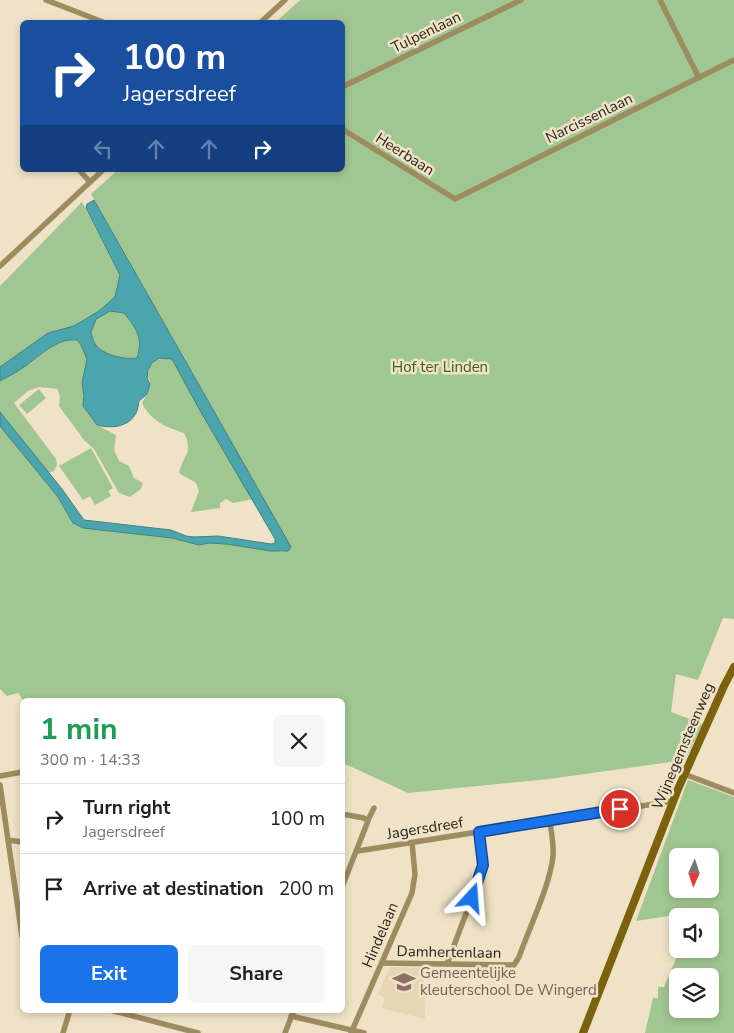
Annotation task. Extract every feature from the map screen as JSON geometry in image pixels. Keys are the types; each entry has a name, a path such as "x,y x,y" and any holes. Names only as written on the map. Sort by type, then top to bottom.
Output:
{"street":[{"path":"46,0 60,3 98,20"},
{"path":"263,20 285,0"},
{"name":"Tulpenlaan","path":"345,86 521,0"},
{"path":"660,0 699,78"},
{"name":"Narcissenlaan","path":"455,199 734,60"},
{"name":"Heerbaan","path":"345,131 455,199"},
{"path":"81,172 90,182"},
{"path":"0,266 101,172"},
{"name":"Wijnegemsteenweg","path":"583,1033 684,774 734,668"},
{"path":"0,776 20,772"},
{"path":"684,774 734,793"},
{"path":"0,785 2,815 20,906"},
{"name":"Jagersdreef","path":"358,851 673,801"},
{"path":"345,880 358,851 367,819 374,808"},
{"path":"345,815 367,819"},
{"name":"Damhertenlaan","path":"382,962 514,965 519,957 550,872 553,842 550,821"},
{"path":"447,964 483,865 479,832"},
{"path":"8,840 20,842"},
{"name":"Hindelaan","path":"352,1032 412,893 415,874 412,843"},
{"path":"63,1033 69,1013"},
{"path":"121,1013 198,1033"},
{"path":"284,1033 293,1013 352,1032 364,1033"}],"shaded area":[{"name":"Gemeentelijke kleuterschool De Wingerd","path":"390,967 424,968 425,1019 381,1008 385,998 378,994"}],"green space":[{"name":"Hof ter Linden","path":"300,0 734,0 734,619 723,618 698,680 676,674 671,712 703,724 685,760 549,779 408,793 345,764 345,698 22,698 18,693 7,696 0,689 0,426 58,497 73,523 83,528 172,538 199,545 209,543 226,544 283,552 275,519 91,194 116,172 345,172 345,20 278,20"},
{"path":"82,202 120,275 115,297 99,311 74,326 48,333 0,367 0,286"},
{"path":"110,311 124,313 135,329 139,339 137,358 126,358 108,354 94,343 91,332 96,319"},
{"path":"72,339 80,343 87,359 82,383 83,406 97,425 116,435 114,450 119,461 129,466 134,478 143,483 141,489 130,497 119,493 94,449 84,440 59,406 60,395 57,389 39,387 28,391 14,403 56,459 57,465 54,471 48,473 0,412 0,381 20,370 54,345"},
{"path":"159,358 172,359 253,499 233,503 226,499 220,503 220,508 191,512 199,491 196,483 179,473 188,450 184,433 159,423 150,415 142,403 147,394 150,380 147,378 149,369"},
{"path":"39,389 46,398 27,414 19,405"},
{"path":"91,448 113,488 108,491 111,496 95,505 90,496 83,500 59,466"},
{"path":"688,780 734,797 734,1033 645,1033 653,998 658,998 658,987 664,987 669,975 669,1018 719,1018 719,968 672,968 676,958 719,958 719,908 669,908 669,916 636,921"}],"water":[{"path":"94,200 291,547 288,551 271,551 226,544 209,543 199,545 172,538 83,528 73,523 58,497 0,426 0,412 62,489 84,520 171,530 194,537 218,536 275,543 275,539 172,359 159,358 152,363 148,370 147,378 150,384 147,394 139,401 136,413 129,421 114,427 97,425 83,406 82,383 87,359 80,343 76,340 61,342 0,381 0,367 48,333 74,326 99,311 115,297 120,275 86,208 87,204","holes":["110,311 124,313 138,334 139,351 137,358 126,358 108,354 98,348 91,332 96,319"]}],"place":[{"name":"Gemeentelijke kleuterschool De Wingerd","path":"404,982"}],"route":[{"path":"472,898 483,865 479,832 620,809"}]}
